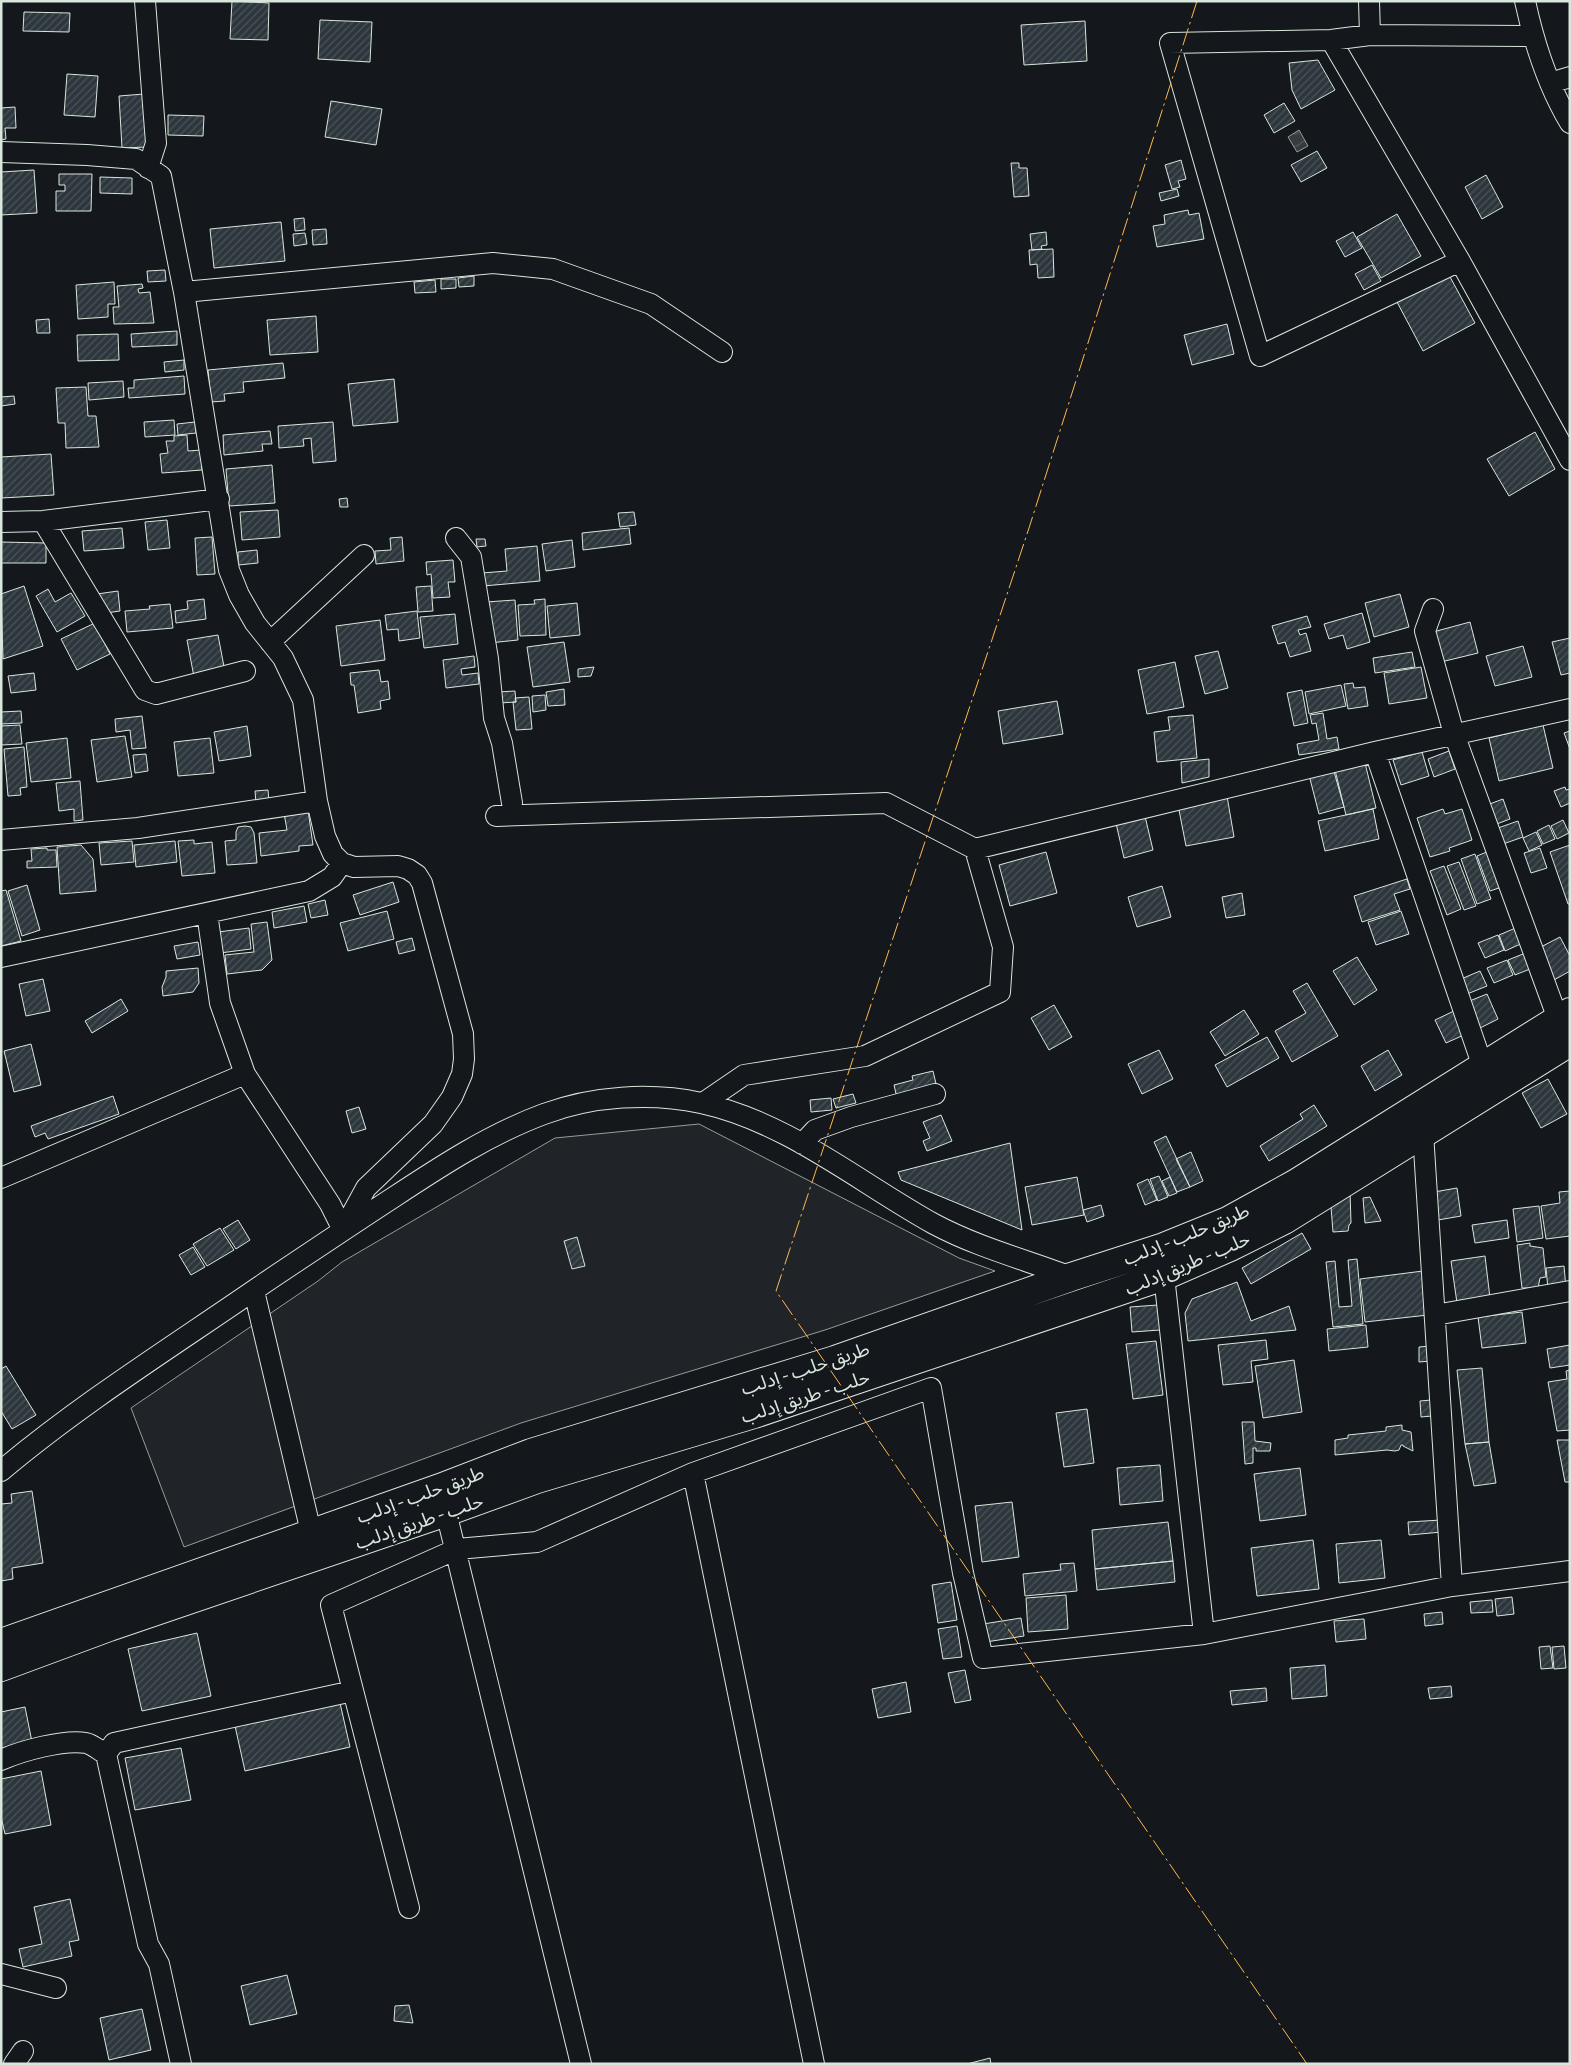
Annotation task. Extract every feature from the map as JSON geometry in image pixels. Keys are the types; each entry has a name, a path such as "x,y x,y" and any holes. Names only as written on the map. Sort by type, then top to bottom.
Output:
{"highway":[{"name":"طريق حلب - إدلب","path":"1,1643 440,1488 531,1453 835,1360 1071,1277 1164,1247 1228,1221 1295,1184 1483,1067 1566,1024"},
{"name":"حلب - طريق إدلب","path":"1,1667 109,1627 537,1479 754,1414 1164,1276 1230,1248 1284,1220 1423,1133 1566,1024"}],"street":[{"path":"145,1 156,143 148,168"},
{"path":"1369,1 1370,35"},
{"path":"1525,1 1533,36 1550,83 1570,123"},
{"path":"1460,261 1260,356 1170,43 1332,40 1370,35 1533,36"},
{"path":"1332,40 1460,261 1570,460"},
{"path":"1550,83 1570,77"},
{"path":"1,152 87,154 136,159 161,176 184,292 229,570 239,595 255,623 283,658 303,700 317,801 325,836 333,854 342,863 354,867 398,866 412,872 422,883 463,1034 464,1059 462,1074 447,1104 433,1124 366,1188 343,1230"},
{"path":"184,292 493,263 553,269 651,304 722,352"},
{"path":"1,522 43,521 219,499"},
{"path":"43,521 145,690 156,694 245,671"},
{"path":"456,538 471,557 488,660 494,718 502,743 512,803"},
{"path":"270,642 364,555"},
{"path":"1433,609 1425,631 1454,734 1566,1024"},
{"path":"496,816 886,803 975,848 1375,752 1570,709"},
{"path":"1375,752 1483,1067"},
{"path":"1,840 138,828 317,801"},
{"path":"703,1103 744,1075 865,1056 1000,992 1003,947 975,848"},
{"path":"1,957 309,891 332,877 342,863"},
{"path":"207,913 220,1003 245,1074 324,1196 343,1230"},
{"path":"3,1174 245,1074"},
{"path":"802,1144 815,1130 851,1117 935,1094"},
{"path":"1,1471 86,1406 343,1230 438,1168 513,1127 546,1113 573,1105 610,1099 676,1099 703,1103 761,1123 802,1144 938,1226 967,1239 1071,1277"},
{"path":"1423,1133 1452,1586"},
{"path":"1164,1276 1204,1634"},
{"path":"254,1291 311,1532"},
{"path":"1435,1315 1570,1291"},
{"path":"408,1908 331,1605 457,1549 537,1542 693,1473 930,1388 963,1573 983,1658 1204,1634 1452,1586 1570,1571"},
{"path":"693,1473 814,2064"},
{"path":"446,1512 457,1549 581,2064"},
{"path":"106,1754 114,1743 353,1691"},
{"path":"1,1760 18,1752 54,1745 87,1742 106,1754 148,1944 159,1964 181,2064"},
{"path":"1,1974 56,1988"}],"shaded area":[{"path":"699,1124 959,1258 995,1271 825,1330 521,1423 184,1547 131,1408 318,1281 342,1262 555,1138"}],"water":[{"path":"1299,130 1308,146 1297,152 1288,137"}],"building":[{"path":"232,1 269,3 268,40 230,39"},
{"path":"24,12 70,13 69,32 23,31"},
{"path":"320,20 372,22 370,62 318,59"},
{"path":"1085,21 1087,61 1024,65 1021,25"},
{"path":"1318,60 1335,90 1301,109 1292,90 1289,63"},
{"path":"67,74 98,76 95,117 64,115"},
{"path":"144,94 146,147 122,148 119,96"},
{"path":"331,101 382,109 376,145 325,137"},
{"path":"1284,103 1295,121 1274,133 1264,115"},
{"path":"15,107 16,128 5,128 6,139 1,140 1,108"},
{"path":"168,115 204,116 203,136 168,135"},
{"path":"1317,151 1327,168 1301,182 1291,165"},
{"path":"1181,160 1186,179 1178,181 1180,187 1172,189 1165,165"},
{"path":"1011,163 1019,163 1019,168 1027,168 1029,196 1014,197"},
{"path":"34,170 37,213 1,215 1,172"},
{"path":"59,174 92,174 91,211 56,211 56,191 65,191 65,185 59,185"},
{"path":"1486,175 1503,207 1482,219 1465,187"},
{"path":"100,177 132,178 132,194 100,193"},
{"path":"1177,189 1179,196 1161,201 1159,193"},
{"path":"1188,210 1189,215 1199,213 1204,239 1157,247 1153,226 1165,224 1164,215"},
{"path":"1397,214 1421,256 1381,278 1357,237"},
{"path":"304,218 305,230 295,231 294,219"},
{"path":"281,222 285,261 214,268 210,229"},
{"path":"326,229 327,244 313,245 312,230"},
{"path":"1046,232 1047,245 1041,246 1042,249 1032,250 1030,234"},
{"path":"1353,232 1362,248 1345,257 1336,241"},
{"path":"305,233 307,244 294,246 293,234"},
{"path":"1053,249 1054,277 1038,278 1037,264 1030,265 1029,250"},
{"path":"1372,265 1381,281 1364,290 1355,274"},
{"path":"165,270 166,281 148,282 147,271"},
{"path":"1449,275 1475,323 1423,351 1397,302"},
{"path":"474,276 474,286 459,287 458,278"},
{"path":"441,279 456,279 456,288 441,289"},
{"path":"435,280 436,292 415,293 414,282"},
{"path":"114,282 115,304 108,304 108,317 78,319 76,285"},
{"path":"142,284 143,288 138,289 139,293 150,292 154,323 114,324 113,307 119,307 117,286"},
{"path":"316,316 318,352 270,355 267,320"},
{"path":"49,319 50,333 37,333 36,320"},
{"path":"1227,324 1234,354 1192,365 1184,335"},
{"path":"177,331 177,345 132,347 131,334"},
{"path":"118,334 119,360 78,361 77,335"},
{"path":"184,360 184,370 165,372 164,362"},
{"path":"283,363 285,378 243,382 244,392 224,394 225,401 211,402 208,370"},
{"path":"184,376 185,394 129,398 128,388 134,388 134,380"},
{"path":"394,379 398,422 353,426 348,384"},
{"path":"123,381 124,397 89,400 88,383"},
{"path":"86,387 88,416 96,416 99,447 66,448 65,423 58,423 56,388"},
{"path":"14,396 15,404 1,406 1,397"},
{"path":"174,420 175,435 145,437 144,422"},
{"path":"195,422 196,433 178,435 177,424"},
{"path":"333,422 336,461 313,463 311,438 303,439 304,446 279,448 278,426"},
{"path":"270,431 272,444 262,444 263,451 224,455 223,435"},
{"path":"1535,432 1555,469 1509,496 1487,459"},
{"path":"187,435 188,451 201,450 202,470 162,473 160,454 168,453 166,441 174,441 174,436"},
{"path":"51,454 54,495 2,498 1,457"},
{"path":"272,465 275,503 229,506 226,469"},
{"path":"347,498 348,507 340,507 339,499"},
{"path":"278,510 280,537 242,540 240,512"},
{"path":"634,512 636,525 620,527 618,513"},
{"path":"167,520 170,548 148,550 145,522"},
{"path":"122,528 124,548 84,551 82,531"},
{"path":"629,528 631,544 583,550 582,533"},
{"path":"212,537 215,574 197,575 195,538"},
{"path":"402,537 404,561 376,564 375,551 391,550 390,538"},
{"path":"476,539 485,539 486,546 477,547"},
{"path":"572,540 575,567 546,571 542,544"},
{"path":"1,542 46,543 46,563 1,563"},
{"path":"537,546 540,581 483,586 482,573 507,571 505,549"},
{"path":"257,550 258,563 238,565 238,552"},
{"path":"453,560 455,582 448,582 450,597 433,598 431,574 427,575 426,562"},
{"path":"24,586 43,646 3,659 1,594"},
{"path":"431,586 433,611 418,612 416,587"},
{"path":"48,589 55,602 71,593 85,616 57,632 36,596"},
{"path":"118,591 120,611 106,613 97,594"},
{"path":"1400,594 1409,627 1374,637 1365,603"},
{"path":"204,599 206,619 176,623 175,611 188,609 187,601"},
{"path":"545,599 546,635 520,636 518,605 535,604 534,600"},
{"path":"515,600 518,640 489,643 486,602"},
{"path":"577,603 580,635 550,638 547,606"},
{"path":"170,604 173,628 127,632 125,611 150,609 149,606"},
{"path":"417,611 420,638 399,641 398,629 387,630 385,615"},
{"path":"1362,613 1370,642 1347,649 1343,635 1329,639 1324,624"},
{"path":"455,614 458,644 424,648 420,617"},
{"path":"1307,616 1311,627 1298,630 1300,635 1306,633 1311,651 1290,657 1285,642 1278,644 1272,626"},
{"path":"380,620 385,660 341,666 336,626"},
{"path":"1470,622 1478,653 1441,662 1433,632"},
{"path":"95,623 110,654 77,670 61,639"},
{"path":"218,635 225,672 194,677 187,640"},
{"path":"1570,638 1570,673 1561,675 1552,642"},
{"path":"564,642 570,682 533,687 527,647"},
{"path":"1523,646 1532,677 1495,686 1486,656"},
{"path":"1218,651 1228,688 1205,694 1195,656"},
{"path":"1412,652 1415,667 1375,673 1373,658"},
{"path":"474,656 475,667 461,669 462,675 478,673 479,684 446,688 443,660"},
{"path":"1175,662 1184,707 1147,714 1138,670"},
{"path":"594,667 591,676 578,677 578,669"},
{"path":"1421,667 1427,698 1389,704 1384,673"},
{"path":"379,670 381,682 388,681 390,699 380,701 381,709 358,713 354,685 351,685 350,673"},
{"path":"34,673 36,690 11,693 8,676"},
{"path":"1353,683 1354,688 1365,687 1368,706 1348,709 1344,684"},
{"path":"1341,685 1346,706 1309,714 1305,692"},
{"path":"564,689 565,705 548,706 546,692"},
{"path":"1302,690 1308,723 1294,726 1287,693"},
{"path":"515,691 516,702 499,703 498,692"},
{"path":"545,695 546,710 533,712 532,696"},
{"path":"529,697 532,729 516,730 513,702 516,702 515,698"},
{"path":"1057,701 1063,734 1003,744 998,711"},
{"path":"21,711 22,723 1,724 1,712"},
{"path":"1323,713 1327,739 1337,737 1339,749 1299,755 1297,744 1319,740 1316,723 1312,724 1310,715"},
{"path":"1193,715 1197,758 1157,762 1154,732 1170,730 1168,717"},
{"path":"142,716 146,748 132,749 130,730 116,732 115,719"},
{"path":"20,725 22,744 1,745 1,726"},
{"path":"1543,725 1553,768 1499,781 1489,738"},
{"path":"247,726 251,756 219,761 214,732"},
{"path":"1570,731 1570,749 1564,733"},
{"path":"125,736 132,777 97,782 91,740"},
{"path":"67,738 71,778 31,782 26,743"},
{"path":"210,738 214,773 178,776 174,742"},
{"path":"24,747 27,787 20,788 21,795 8,796 4,749"},
{"path":"1449,751 1455,769 1434,777 1428,759"},
{"path":"1422,752 1429,776 1401,785 1393,760"},
{"path":"146,754 148,771 135,773 133,755"},
{"path":"1209,759 1209,777 1182,783 1181,762"},
{"path":"1365,763 1376,808 1346,815 1335,770"},
{"path":"1333,768 1344,807 1319,814 1309,775"},
{"path":"80,781 83,820 74,821 74,809 59,811 56,783"},
{"path":"1565,787 1566,790 1570,789 1570,803 1561,807 1554,791"},
{"path":"268,790 269,802 256,803 255,791"},
{"path":"1227,796 1234,837 1186,846 1178,805"},
{"path":"1503,799 1510,819 1494,825 1487,805"},
{"path":"1373,809 1379,839 1325,851 1318,821"},
{"path":"1443,809 1445,814 1462,809 1472,840 1449,848 1450,851 1430,857 1417,818"},
{"path":"308,810 313,845 299,846 299,851 261,856 259,833 287,830 284,813"},
{"path":"1144,812 1153,850 1124,858 1115,819"},
{"path":"1563,820 1569,833 1557,839 1551,826"},
{"path":"1518,821 1523,837 1503,844 1498,828"},
{"path":"1549,825 1555,839 1543,844 1537,831"},
{"path":"238,827 251,827 254,833 257,863 227,865 225,841 236,840"},
{"path":"1536,832 1542,845 1529,851 1523,838"},
{"path":"194,840 194,844 212,842 215,873 182,876 178,841"},
{"path":"132,841 134,862 101,865 99,843"},
{"path":"175,841 177,862 136,867 134,845"},
{"path":"81,845 93,859 96,891 60,894 57,847"},
{"path":"1570,845 1570,904 1568,904 1550,852"},
{"path":"47,848 47,850 56,850 57,867 27,868 27,861 32,861 31,849"},
{"path":"1540,848 1547,868 1531,873 1524,853"},
{"path":"1489,851 1502,887 1490,891 1477,856"},
{"path":"1046,852 1057,893 1010,906 999,865"},
{"path":"1475,854 1491,899 1477,904 1461,859"},
{"path":"1459,862 1476,906 1464,910 1447,866"},
{"path":"1444,866 1461,909 1447,915 1430,871"},
{"path":"1407,879 1410,889 1394,894 1400,910 1362,922 1354,896"},
{"path":"393,882 399,902 360,915 353,895"},
{"path":"27,885 40,930 22,936 8,891"},
{"path":"1162,886 1171,917 1137,927 1128,897"},
{"path":"6,890 21,941 1,946 1,891"},
{"path":"1242,893 1245,915 1226,918 1222,897"},
{"path":"325,900 328,915 311,918 308,904"},
{"path":"304,906 307,922 274,928 272,912"},
{"path":"387,911 394,939 348,951 340,923"},
{"path":"1401,911 1409,934 1376,945 1368,922"},
{"path":"267,922 272,960 262,970 227,974 225,955 254,952 251,924"},
{"path":"1518,927 1525,942 1505,951 1499,935"},
{"path":"249,928 251,949 220,953 218,932"},
{"path":"1498,935 1504,950 1485,958 1478,943"},
{"path":"1560,937 1570,956 1570,971 1554,980 1537,949"},
{"path":"412,938 415,950 399,954 396,942"},
{"path":"198,942 200,955 177,959 174,946"},
{"path":"1528,952 1535,967 1515,975 1508,960"},
{"path":"1357,957 1377,990 1354,1005 1333,971"},
{"path":"1507,960 1513,975 1494,983 1487,968"},
{"path":"198,968 199,983 193,992 163,996 162,987 166,971"},
{"path":"1480,971 1487,986 1467,994 1461,979"},
{"path":"43,979 50,1011 26,1016 19,984"},
{"path":"1307,983 1338,1036 1292,1062 1275,1031 1306,1013 1293,991"},
{"path":"1487,994 1498,1019 1480,1028 1467,1002"},
{"path":"121,999 128,1011 92,1033 85,1021"},
{"path":"1054,1005 1072,1037 1049,1050 1031,1018"},
{"path":"1244,1010 1259,1034 1225,1056 1210,1032"},
{"path":"1454,1011 1466,1034 1446,1043 1435,1020"},
{"path":"1267,1037 1279,1058 1227,1087 1215,1065"},
{"path":"31,1044 41,1085 14,1092 4,1051"},
{"path":"1159,1050 1173,1079 1142,1094 1128,1064"},
{"path":"1388,1050 1402,1075 1375,1091 1361,1066"},
{"path":"933,1071 937,1088 897,1098 894,1085 913,1080 912,1076"},
{"path":"1548,1079 1567,1114 1541,1128 1522,1093"},
{"path":"853,1094 856,1103 836,1108 833,1099"},
{"path":"113,1096 119,1114 48,1139 45,1133 35,1137 31,1126"},
{"path":"831,1098 832,1110 811,1112 810,1100"},
{"path":"1314,1105 1327,1126 1269,1161 1260,1146 1303,1119 1300,1114"},
{"path":"359,1107 366,1129 352,1133 346,1111"},
{"path":"941,1115 952,1141 927,1151 923,1141 930,1138 923,1122"},
{"path":"1166,1136 1190,1187 1177,1192 1154,1142"},
{"path":"1010,1143 1022,1230 901,1180 898,1172"},
{"path":"1191,1152 1203,1181 1190,1187 1176,1159"},
{"path":"1159,1176 1168,1197 1158,1201 1150,1179"},
{"path":"1077,1177 1084,1215 1032,1225 1025,1187"},
{"path":"1170,1177 1177,1193 1169,1196 1162,1181"},
{"path":"1148,1179 1157,1200 1145,1205 1137,1184"},
{"path":"1457,1188 1461,1216 1438,1220 1434,1192"},
{"path":"1570,1191 1570,1236 1546,1239 1541,1206 1560,1203 1559,1192"},
{"path":"1350,1192 1351,1223 1348,1231 1333,1232 1331,1207"},
{"path":"1370,1197 1381,1221 1365,1223 1363,1198"},
{"path":"1101,1205 1104,1216 1087,1222 1083,1210"},
{"path":"1539,1206 1543,1238 1517,1242 1513,1209"},
{"path":"238,1220 250,1240 236,1249 223,1229"},
{"path":"1507,1220 1509,1238 1475,1243 1472,1225"},
{"path":"220,1228 234,1250 207,1266 193,1244"},
{"path":"1302,1233 1311,1249 1251,1284 1242,1268"},
{"path":"577,1237 585,1266 572,1269 564,1241"},
{"path":"1530,1243 1530,1246 1543,1248 1546,1277 1540,1278 1538,1288 1522,1288 1517,1245"},
{"path":"193,1247 205,1267 191,1275 179,1255"},
{"path":"1485,1256 1490,1298 1457,1303 1451,1261"},
{"path":"1357,1259 1363,1324 1333,1327 1326,1262 1335,1261 1339,1307 1352,1306 1348,1260"},
{"path":"1564,1266 1566,1288 1548,1289 1546,1268"},
{"path":"1423,1271 1428,1315 1365,1322 1360,1279"},
{"path":"1237,1282 1251,1321 1289,1306 1296,1330 1188,1341 1185,1313 1192,1299"},
{"path":"1158,1305 1160,1330 1132,1332 1130,1307"},
{"path":"1522,1312 1526,1343 1482,1348 1478,1317"},
{"path":"1366,1325 1368,1347 1329,1351 1327,1329"},
{"path":"1266,1340 1268,1359 1251,1361 1253,1382 1223,1385 1218,1345"},
{"path":"1156,1341 1163,1395 1133,1399 1126,1344"},
{"path":"1570,1345 1570,1365 1550,1368 1547,1349"},
{"path":"1430,1346 1431,1361 1419,1362 1419,1347"},
{"path":"1294,1360 1302,1412 1263,1418 1255,1366"},
{"path":"6,1366 36,1415 12,1429 1,1411 1,1369"},
{"path":"1482,1368 1489,1442 1465,1444 1457,1370"},
{"path":"1570,1370 1570,1430 1557,1431 1548,1382 1567,1379 1566,1371"},
{"path":"1431,1400 1432,1416 1421,1417 1420,1401"},
{"path":"1087,1409 1094,1463 1064,1467 1056,1413"},
{"path":"1242,1422 1254,1422 1255,1441 1271,1443 1270,1451 1256,1451 1256,1448 1253,1448 1253,1463 1245,1464"},
{"path":"1402,1425 1402,1430 1411,1432 1413,1451 1401,1445 1399,1450 1395,1451 1387,1450 1335,1455 1335,1440 1348,1438 1348,1435 1386,1431 1386,1427"},
{"path":"1557,1440 1570,1440 1570,1482 1565,1482"},
{"path":"1489,1442 1496,1483 1474,1486 1465,1444"},
{"path":"1160,1465 1163,1501 1120,1505 1117,1468"},
{"path":"1300,1468 1306,1515 1260,1521 1254,1474"},
{"path":"32,1491 43,1563 12,1568 13,1579 1,1581 1,1504 12,1503 11,1494"},
{"path":"1012,1502 1019,1557 982,1562 975,1506"},
{"path":"1441,1520 1442,1532 1409,1535 1408,1522"},
{"path":"1168,1522 1173,1561 1095,1569 1092,1530"},
{"path":"1313,1540 1319,1589 1257,1596 1251,1548"},
{"path":"1381,1540 1385,1578 1339,1583 1336,1544"},
{"path":"1173,1561 1175,1582 1097,1590 1095,1569"},
{"path":"1074,1563 1077,1591 1025,1596 1023,1574 1061,1570 1060,1564"},
{"path":"951,1582 957,1620 938,1623 932,1585"},
{"path":"1066,1595 1068,1629 1028,1632 1026,1598"},
{"path":"1512,1597 1514,1614 1497,1616 1495,1599"},
{"path":"1492,1600 1493,1612 1471,1613 1470,1602"},
{"path":"1442,1612 1443,1624 1425,1626 1424,1614"},
{"path":"1021,1618 1024,1636 986,1642 983,1624"},
{"path":"1364,1619 1366,1639 1336,1642 1334,1621"},
{"path":"957,1626 962,1657 943,1659 938,1629"},
{"path":"197,1633 211,1696 142,1711 128,1649"},
{"path":"1550,1646 1553,1668 1541,1669 1539,1647"},
{"path":"1564,1646 1566,1668 1554,1669 1552,1647"},
{"path":"1325,1665 1327,1696 1292,1699 1290,1668"},
{"path":"965,1670 971,1700 955,1703 948,1673"},
{"path":"906,1682 911,1712 878,1718 872,1689"},
{"path":"1451,1686 1452,1697 1430,1699 1428,1688"},
{"path":"1266,1688 1267,1701 1232,1705 1230,1691"},
{"path":"340,1703 350,1747 245,1771 235,1726"},
{"path":"25,1707 32,1742 1,1748 1,1712"},
{"path":"181,1748 191,1800 135,1810 125,1758"},
{"path":"41,1771 51,1825 5,1834 1,1817 1,1779"},
{"path":"70,1899 79,1940 69,1942 72,1956 23,1967 19,1949 42,1944 34,1907"},
{"path":"287,1975 297,2014 250,2025 241,1986"},
{"path":"409,2005 413,2023 394,2021 395,2006"},
{"path":"142,2009 151,2050 109,2060 100,2018"},
{"path":"990,2058 991,2064 967,2064"}],"power":[{"path":"1197,1 1029,528 776,1291 1307,2064"}]}
